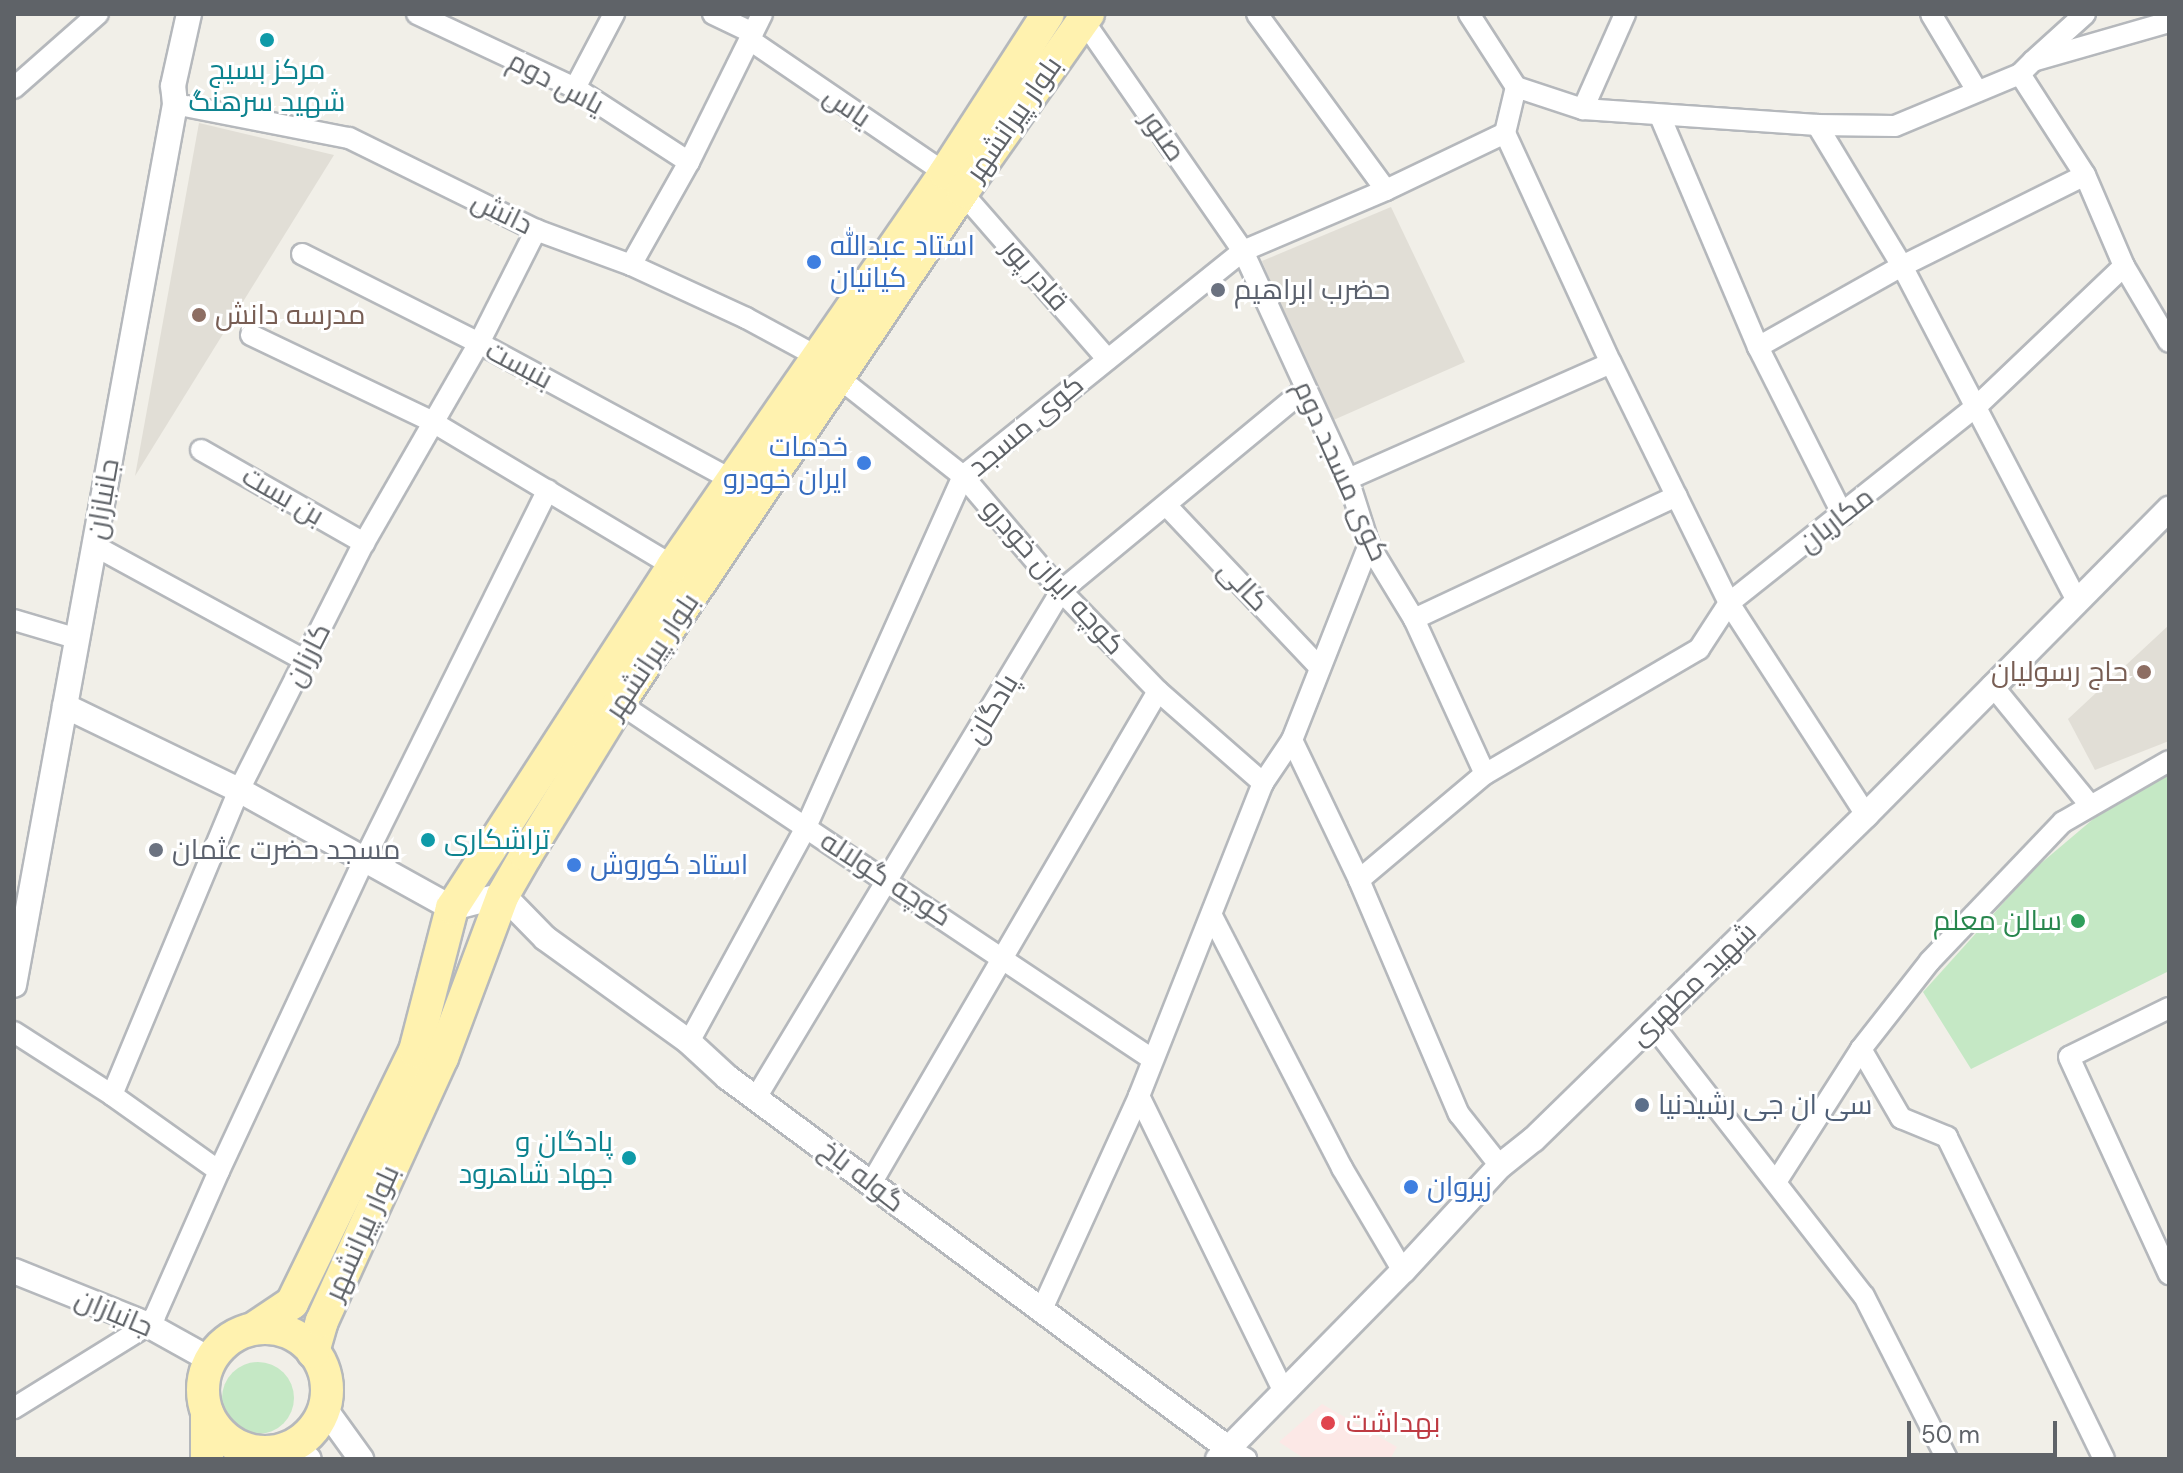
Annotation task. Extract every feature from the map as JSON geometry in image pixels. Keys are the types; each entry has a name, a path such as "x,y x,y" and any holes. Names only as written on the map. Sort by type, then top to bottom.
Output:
{"main road":[{"name":"بلوار پیرانشهر","path":"954,182 1048,14"},
{"name":"بلوار پیرانشهر","path":"313,1352 322,1321 442,1058 503,895 829,367 954,182 1085,17"},
{"name":"بلوار پیرانشهر","path":"253,1329 292,1303 415,1051 452,908 673,566 734,481 829,367"},
{"path":"207,1413 223,1436 236,1445 287,1455 312,1431 325,1409 323,1371 313,1352 286,1332 253,1329 232,1337 211,1360 203,1383 207,1413 207,1459"}],"street":[{"name":"جانبازان","path":"14,985 175,104 173,86 189,14"},
{"name":"یاس دوم","path":"417,14 575,88 689,162"},
{"path":"575,88 614,14"},
{"name":"یاس","path":"713,14 755,29 954,182"},
{"path":"1257,14 1386,190"},
{"path":"1469,14 1516,87 1583,109 1817,125 1895,126 2026,68 2169,22"},
{"path":"1583,109 1625,14"},
{"path":"1931,14 1977,91"},
{"path":"2026,68 2085,14"},
{"name":"صنور","path":"1085,17 1243,251"},
{"path":"14,88 87,18"},
{"path":"631,265 689,162 755,29"},
{"path":"2026,68 2085,175 2124,266 2169,342"},
{"path":"1516,87 1505,133 1611,363 1729,603 1866,815"},
{"name":"دانش","path":"175,104 349,138 536,230 631,265 746,318 829,367"},
{"path":"1660,116 1758,347 1843,515"},
{"path":"1817,125 1902,266 2077,601"},
{"name":"کوی مسجد","path":"689,1042 806,827 963,476 1243,251 1386,190 1505,133"},
{"path":"1758,347 1902,266 2085,175"},
{"name":"قادر پور","path":"954,182 1107,359"},
{"name":"کارزان","path":"112,1095 239,790 364,543 431,421 479,343 536,230"},
{"name":"کوی مسجد دوم","path":"1243,251 1348,479 1369,545 1414,619 1485,774"},
{"name":"بنبست","path":"302,254 479,343 734,481"},
{"name":"مکاریان","path":"1359,880 1485,774 1699,649 1729,603 1977,406 2124,266"},
{"path":"251,335 431,421 673,566"},
{"path":"1348,479 1611,363"},
{"name":"کوچه ایران خودرو","path":"829,367 963,476 1061,591 1158,691 1263,783"},
{"name":"پادگان","path":"757,1096 1061,591 1305,389"},
{"name":"بن بست","path":"201,450 364,543"},
{"path":"14,1408 148,1325 364,860 548,490"},
{"path":"1414,619 1677,496"},
{"name":"کالی","path":"1166,505 1320,668"},
{"name":"شهید مطهری","path":"1231,1456 1284,1392 1403,1271 1500,1166 1534,1139 1866,815 2169,509"},
{"path":"1043,1307 1139,1096 1263,783 1292,740 1369,545"},
{"path":"95,546 306,661"},
{"path":"14,620 78,639"},
{"path":"1992,685 2090,805"},
{"path":"872,1182 1158,691"},
{"name":"کوچه گولاله","path":"619,703 1005,957 1152,1059"},
{"path":"65,706 239,790 452,908 503,895"},
{"path":"1292,740 1359,880 1459,1114 1500,1166"},
{"path":"1776,1182 1861,1049 1930,961 2063,822 2169,761"},
{"name":"گوله باخ","path":"503,895 545,938 689,1042 727,1077 757,1096 921,1222 1043,1307 1231,1456"},
{"path":"1212,916 1342,1168 1403,1271"},
{"path":"2169,1008 2069,1057 2169,1274"},
{"path":"1652,1024 1864,1296 1947,1459"},
{"path":"14,1032 112,1095 219,1171"},
{"path":"1861,1049 1901,1118 1947,1137 2104,1459"},
{"path":"1139,1096 1284,1392"},
{"name":"جانبازان","path":"14,1271 148,1325 211,1360"},
{"path":"325,1409 361,1459"}],"shaded area":[{"name":"مدرسه دانش","path":"199,123 334,155 135,476"},
{"path":"1391,207 1465,362 1329,422 1262,261"},
{"name":"حاج رسولیان","path":"2169,625 2169,741 2095,770 2068,719"},
{"name":"بهداشت","path":"1322,1404 1397,1447 1390,1459 1305,1459 1279,1442"}],"green space":[{"name":"سالن معلم","path":"2166,773 2169,781 2169,971 1971,1069 1923,992 2033,870 2098,815"},
{"path":"258,1362 278,1368 288,1378 294,1398 288,1418 278,1428 258,1434 238,1428 228,1418 222,1398 228,1378 238,1368"}],"place":[{"name":"مرکز بسیج شهید سرهنگ","path":"267,40"},
{"name":"استاد عبدالله کیانیان","path":"814,262"},
{"name":"حضرب ابراهیم","path":"1218,290"},
{"name":"مدرسه دانش","path":"199,315"},
{"name":"خدمات ایران خودرو","path":"864,463"},
{"name":"حاج رسولیان","path":"2144,672"},
{"name":"تراشکاری","path":"428,840"},
{"name":"مسجد حضرت عثمان","path":"156,850"},
{"name":"استاد کوروش","path":"574,865"},
{"name":"سالن معلم","path":"2078,921"},
{"name":"سی ان جی رشیدنیا","path":"1642,1105"},
{"name":"پادگان و جهاد شاهرود","path":"629,1158"},
{"name":"زیروان","path":"1411,1187"},
{"name":"بهداشت","path":"1328,1423"}]}
